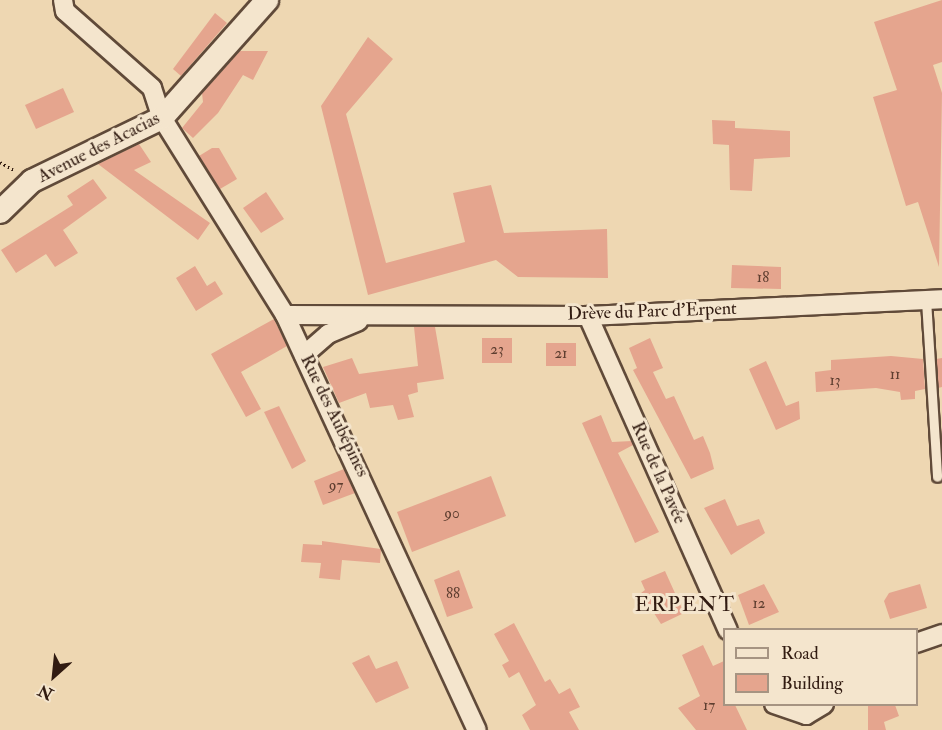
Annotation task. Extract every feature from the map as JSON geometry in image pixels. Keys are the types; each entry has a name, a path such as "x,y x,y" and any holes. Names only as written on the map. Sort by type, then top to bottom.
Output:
{"street":[{"name":"Rue des Aubépines","path":"63,0 65,11 152,88 162,118 285,315 477,730"},
{"name":"Avenue des Acacias","path":"0,212 32,181 162,118 267,0"},
{"name":"Drève du Parc d'Erpent","path":"285,315 363,319 588,316 934,300"},
{"name":"Rue de la Pavée","path":"588,316 727,628"},
{"name":"Drève du Parc d'Erpent","path":"304,355 328,334 363,319"},
{"path":"918,642 942,634"},
{"path":"777,706 806,715 822,706"}],"lane":[{"path":"934,300 937,477"}],"building":[{"path":"942,0 942,62 933,65 942,93 939,267 918,202 906,206 873,97 897,90 874,22"},
{"path":"215,13 227,23 181,76 173,69"},
{"path":"368,37 393,59 346,114 386,263 465,242 453,193 491,185 504,233 607,229 608,278 518,277 496,260 368,295 321,106"},
{"path":"240,51 268,51 253,80 243,75 218,113 193,138 182,128 203,102 202,93"},
{"path":"63,88 74,112 36,129 25,105"},
{"path":"712,120 735,121 735,128 790,131 790,157 754,159 752,191 730,190 729,145 713,144"},
{"path":"139,144 151,162 134,170 210,223 198,240 98,164"},
{"path":"212,148 219,148 237,179 220,189 199,156"},
{"path":"93,179 107,198 63,230 78,253 55,267 46,254 16,273 1,250 73,205 67,196"},
{"path":"266,192 284,219 261,233 243,208"},
{"path":"732,265 781,267 781,289 731,288"},
{"path":"195,266 207,286 215,281 223,294 196,311 176,278"},
{"path":"274,319 287,346 241,372 261,409 246,417 211,354"},
{"path":"414,327 435,327 444,379 417,383 418,392 408,395 414,417 398,420 393,405 370,408 366,393 339,403 323,367 352,358 359,374 418,366"},
{"path":"482,338 512,338 512,363 482,363"},
{"path":"650,338 663,368 653,372 666,399 674,396 694,440 703,436 710,453 714,469 691,479 633,370 637,368 629,348"},
{"path":"546,343 576,343 576,366 546,366"},
{"path":"891,356 923,359 925,389 915,391 915,399 901,400 900,392 876,388 816,392 815,372 831,370 831,360"},
{"path":"942,358 942,387 938,388 936,359"},
{"path":"766,361 786,406 799,401 800,419 776,430 749,369"},
{"path":"279,406 306,461 292,469 264,412"},
{"path":"601,415 612,442 632,441 633,445 618,453 659,532 635,543 582,423"},
{"path":"344,469 355,493 323,505 314,481"},
{"path":"491,476 506,516 412,552 397,512"},
{"path":"725,499 737,526 759,519 765,533 731,555 704,508"},
{"path":"322,541 381,549 380,563 342,560 340,580 319,578 321,563 301,562 303,544 322,545"},
{"path":"459,570 473,608 447,617 434,580"},
{"path":"665,571 684,613 661,624 641,593 645,590 641,581"},
{"path":"764,584 779,612 749,625 738,595"},
{"path":"920,584 927,608 890,619 884,601 889,593"},
{"path":"514,623 545,682 550,679 559,694 570,688 580,707 569,712 579,730 530,730 522,715 536,705 519,672 509,678 502,665 509,661 494,634"},
{"path":"703,645 713,666 723,661 723,706 735,706 747,730 696,730 678,708 700,696 682,655"},
{"path":"369,655 376,669 397,661 409,688 376,703 352,663"},
{"path":"868,706 895,706 899,716 884,722 886,730 868,730"}],"district":[{"name":"ERPENT","path":"685,605"}]}
